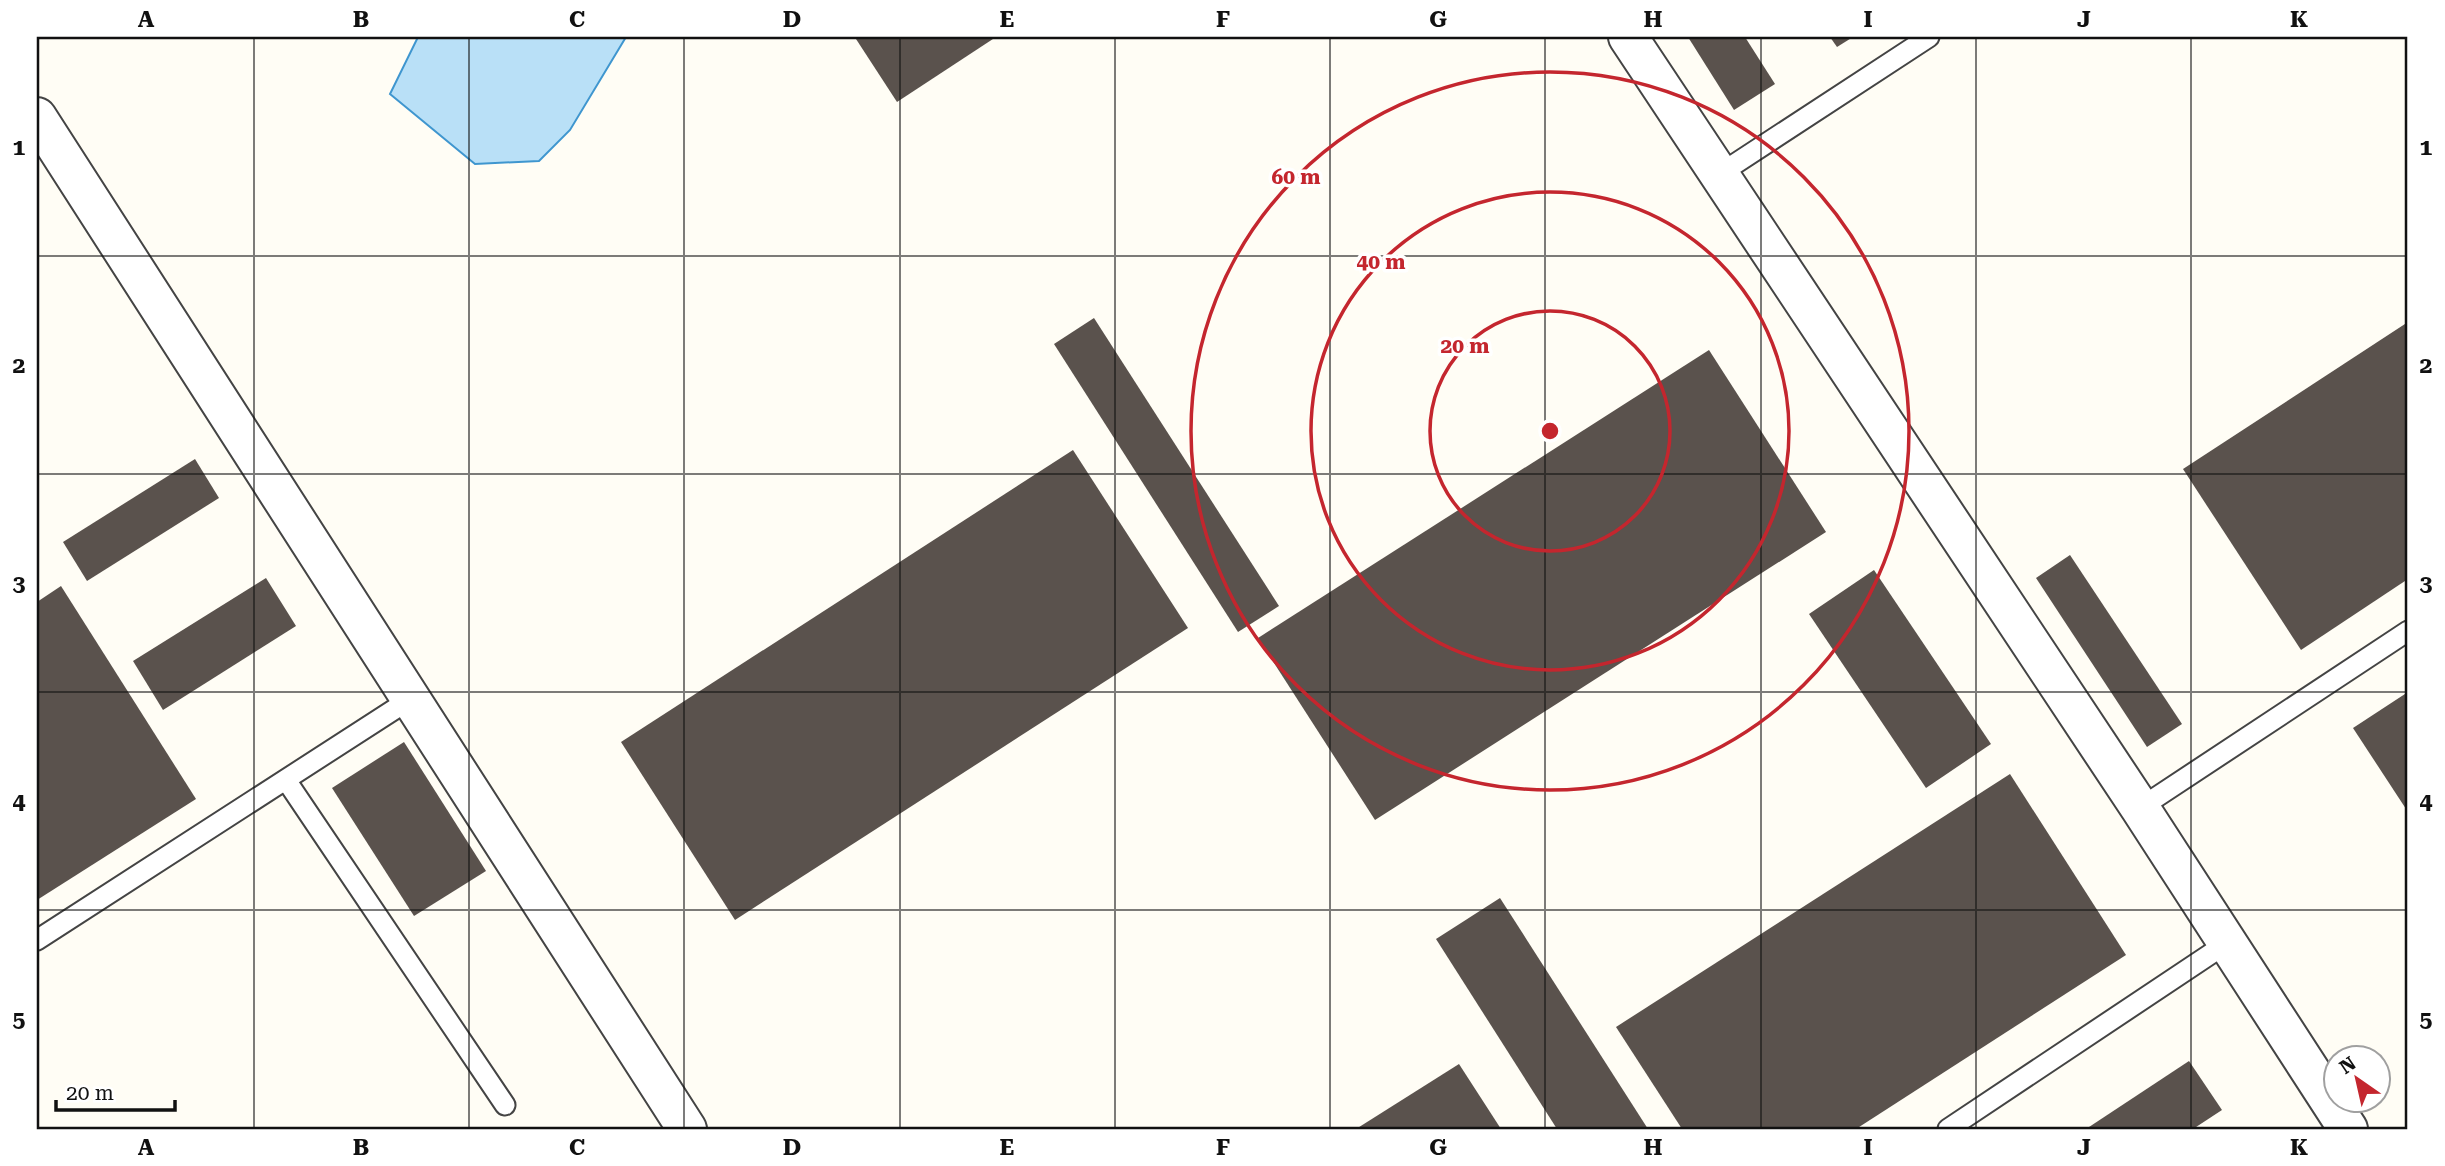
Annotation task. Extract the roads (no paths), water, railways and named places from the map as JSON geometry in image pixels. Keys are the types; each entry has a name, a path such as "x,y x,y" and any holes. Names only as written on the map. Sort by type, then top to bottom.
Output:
{"street":[{"path":"1628,37 2140,808 2348,1129"},
{"path":"37,117 687,1129"}],"lane":[{"path":"1718,175 1929,37"},
{"path":"2140,808 2408,631"},
{"path":"37,940 412,698"},
{"path":"286,780 505,1105"},
{"path":"1948,1129 2227,943"}],"water":[{"path":"418,37 626,37 570,130 539,161 475,164 390,94"}]}
